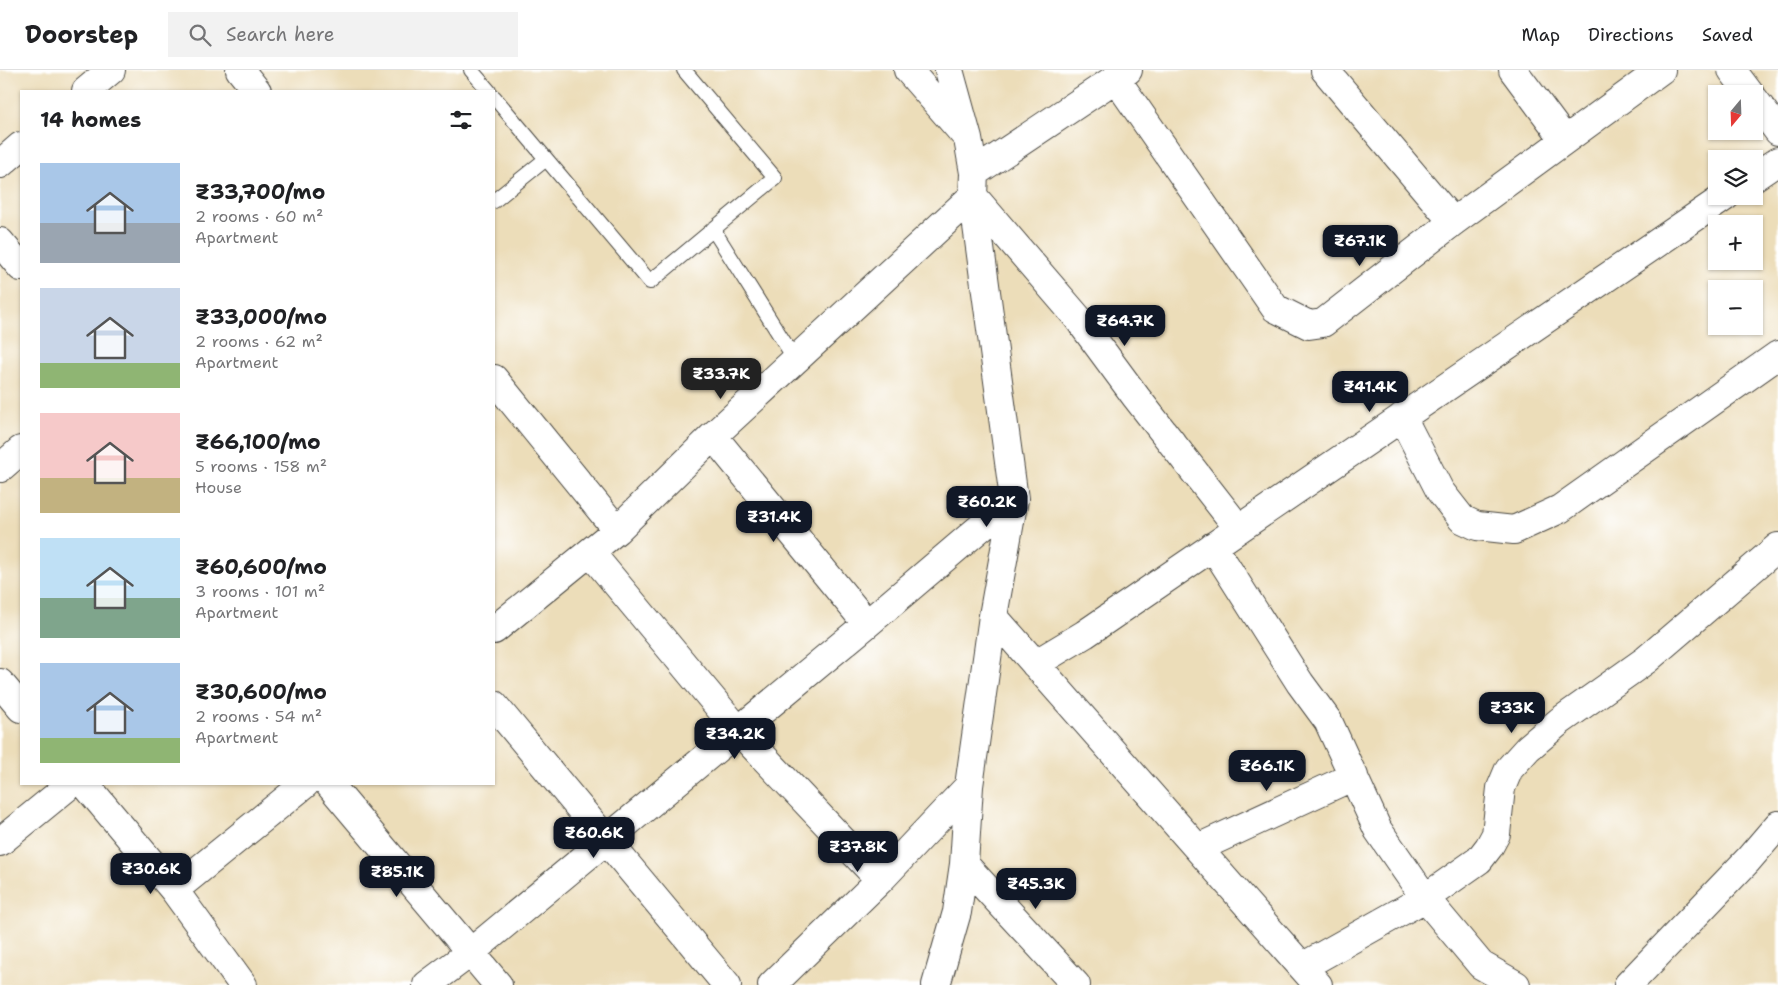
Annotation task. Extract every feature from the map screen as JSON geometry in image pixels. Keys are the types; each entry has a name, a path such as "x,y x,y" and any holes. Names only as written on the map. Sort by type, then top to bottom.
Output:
{"street":[{"path":"87,90 111,70"},
{"path":"240,70 256,90"},
{"path":"908,70 968,139"},
{"path":"936,985 957,912 964,864 969,786 993,616 1014,499 968,139 949,70"},
{"path":"1325,70 1453,222"},
{"path":"1513,70 1565,140"},
{"path":"495,629 617,530 713,436 796,361 973,185 1122,74 1275,308 1309,325 1323,323 1453,222 1661,70"},
{"path":"1732,70 1743,85"},
{"path":"1763,111 1778,131"},
{"path":"0,164 20,147"},
{"path":"1763,171 1778,161"},
{"path":"973,185 1077,317 1136,397 1239,529"},
{"path":"1035,664 1085,634 1713,205"},
{"path":"0,242 20,266"},
{"path":"1402,417 1440,491 1462,519 1477,526 1514,530 1560,509 1778,355"},
{"path":"495,380 617,530"},
{"path":"713,436 867,624"},
{"path":"0,468 20,451"},
{"path":"427,985 471,952 867,624 1014,499"},
{"path":"1213,546 1300,683 1328,721 1378,830 1425,898 1481,965 1516,985"},
{"path":"993,616 1310,976 1479,860 1496,834 1501,788 1509,769 1528,748 1560,721 1646,660 1778,546"},
{"path":"590,552 738,730 880,880"},
{"path":"0,683 20,707"},
{"path":"495,706 727,985"},
{"path":"1198,848 1354,776"},
{"path":"0,842 70,785"},
{"path":"86,785 174,890 233,981"},
{"path":"174,890 304,785"},
{"path":"330,785 498,985"},
{"path":"772,985 880,880 969,786"},
{"path":"1628,985 1742,867 1778,825"},
{"path":"964,864 1076,985"}],"lane":[{"path":"471,70 488,90"},
{"path":"495,98 650,282 775,178 684,70"},
{"path":"495,200 546,159"},
{"path":"713,229 796,361"}]}
